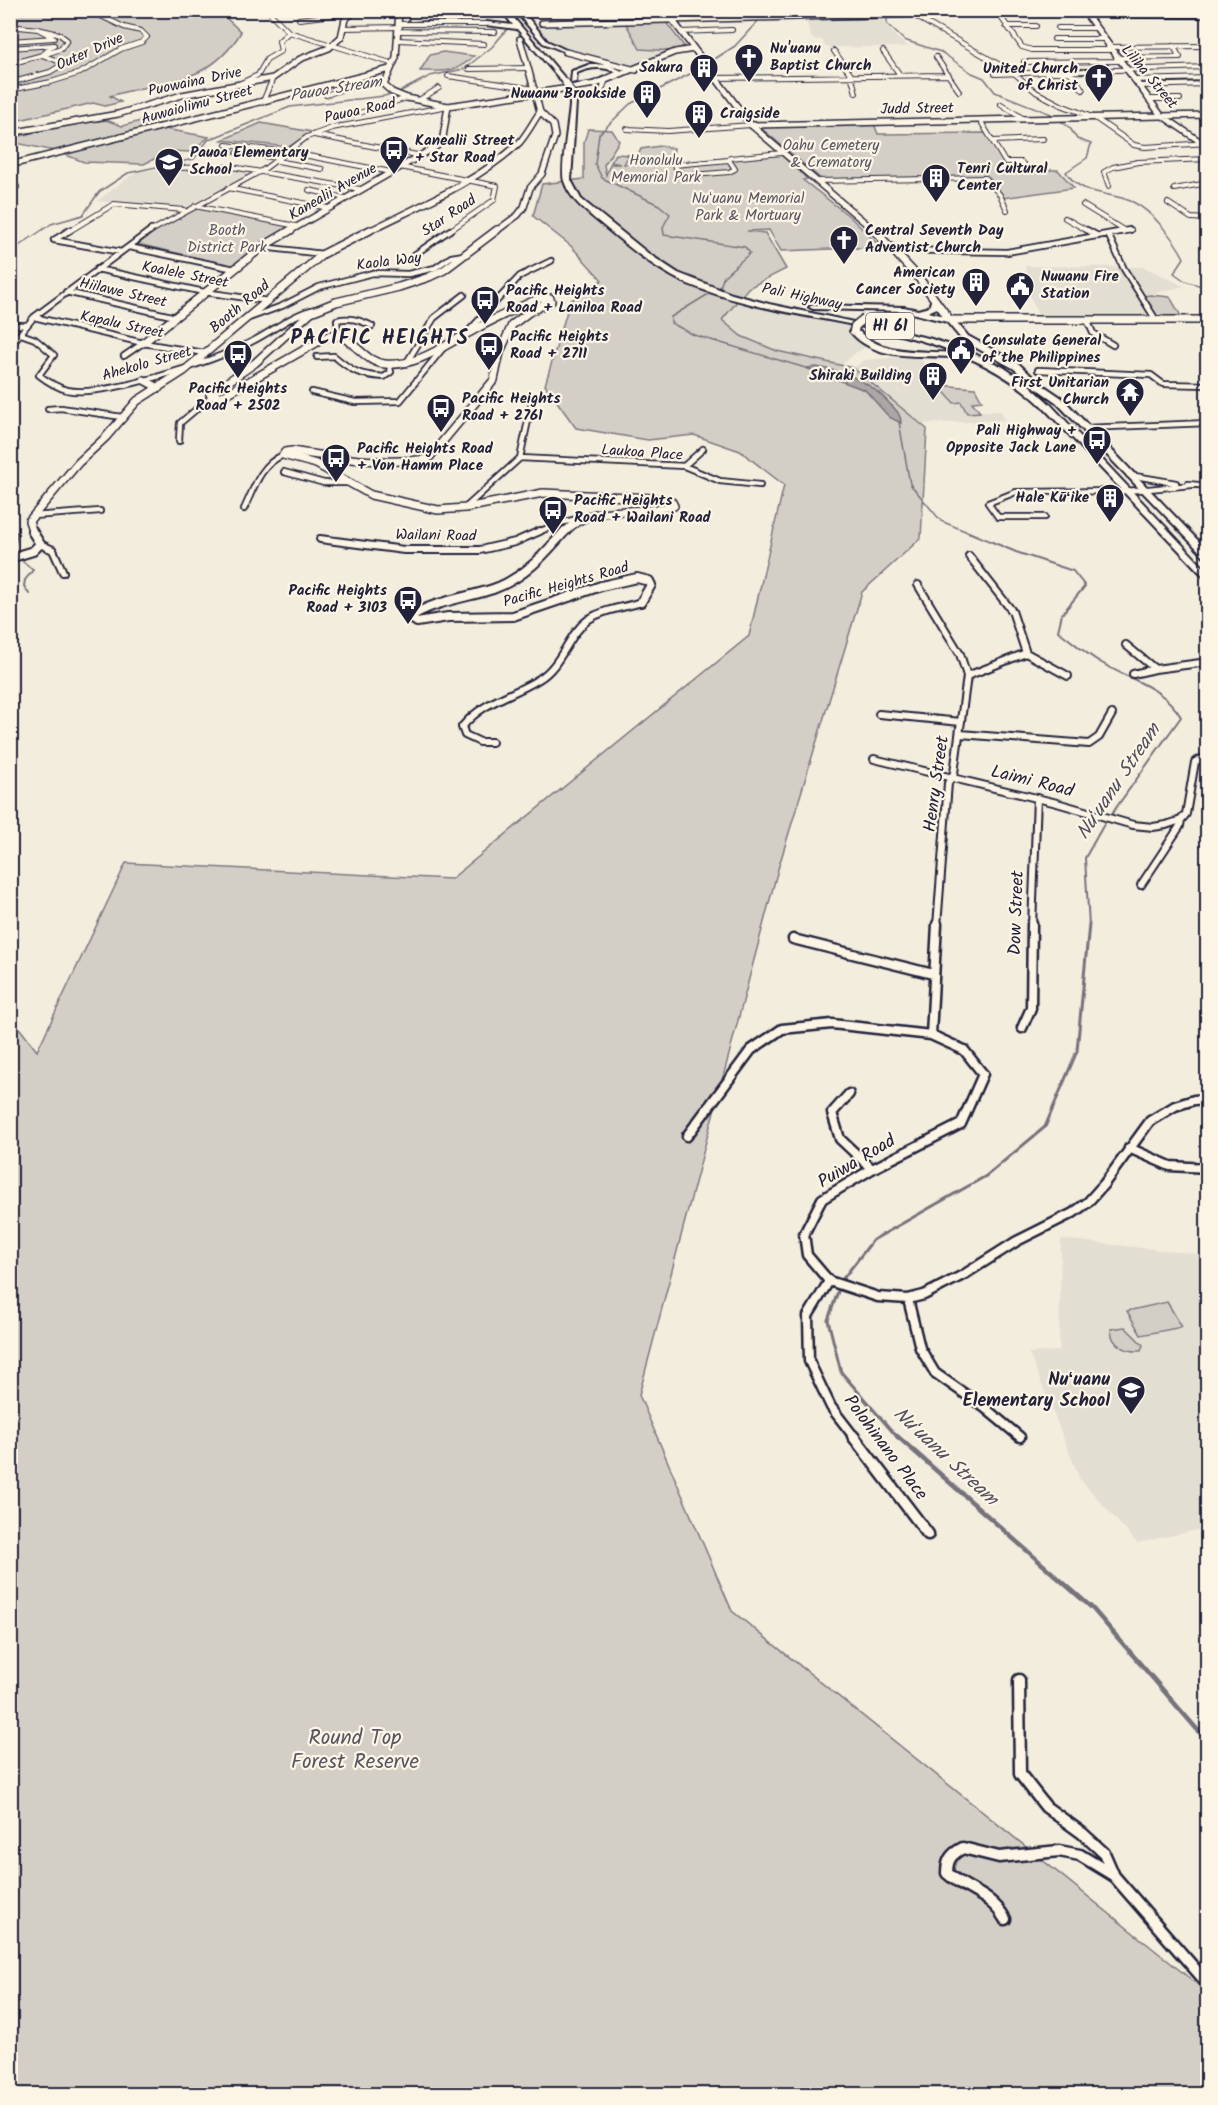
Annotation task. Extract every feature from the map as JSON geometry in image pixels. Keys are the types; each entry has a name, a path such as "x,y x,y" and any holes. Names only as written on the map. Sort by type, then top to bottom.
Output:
{"highway":[{"path":"487,24 502,21 503,10"},
{"name":"Pali Highway","path":"503,10 570,82"},
{"path":"516,12 522,14 545,42 566,52"},
{"name":"Pali Highway","path":"516,12 570,82 575,93 577,175 590,203 660,261 710,287"},
{"path":"530,23 542,23"},
{"path":"487,24 519,28 520,39"},
{"path":"570,82 574,72 587,66 605,66 619,71 618,74 591,85"},
{"path":"560,89 565,102 563,140 570,153"},
{"name":"Pali Highway","path":"575,93 567,180 578,200 654,262 734,295 856,328 896,332 979,359 1001,370 1043,400 1208,578"},
{"path":"734,295 822,309 893,309 950,320 965,338 1016,366 1033,379"},
{"name":"Pali Highway","path":"734,295 937,338 990,358 1033,379 1059,400 1208,557"},
{"path":"856,328 868,319 897,312 918,313 933,308 935,300"},
{"path":"868,319 898,314 950,320"},
{"path":"856,328 901,336 907,343 902,346 886,346 867,339 856,328"},
{"path":"856,328 861,340 880,349 959,356 1001,370"},
{"path":"1016,366 1038,370"},
{"path":"1033,379 1030,372 1038,370"}],"street":[{"name":"Outer Drive","path":"10,90 80,73 121,49 142,42 147,37 144,32 124,27 99,15 50,10"},
{"path":"267,10 289,32 333,45 392,67"},
{"path":"299,19 343,15 357,10"},
{"path":"326,95 346,88 383,82 392,67 398,40 399,10"},
{"path":"665,10 751,124 782,153 857,215 918,277 950,320 1208,320"},
{"path":"542,23 834,13 861,13 877,16 1084,11 1208,15"},
{"name":"Liliha Street","path":"1084,11 1126,71 1163,116 1206,144"},
{"path":"998,13 1022,47 1050,51 1208,46"},
{"path":"333,45 341,37 345,28 343,15"},
{"path":"399,26 475,15"},
{"path":"913,15 1014,73 1036,92 1095,118 1137,146 1206,144"},
{"path":"345,28 487,24"},
{"path":"10,26 59,33 67,40 61,49 10,64"},
{"path":"399,26 495,32"},
{"path":"1006,26 1036,26"},
{"path":"1058,28 1095,28"},
{"path":"38,29 54,38"},
{"path":"681,32 732,30"},
{"path":"239,84 258,75 267,59 281,51 279,41 289,32"},
{"path":"10,41 54,38"},
{"path":"54,38 54,45"},
{"path":"179,441 180,423 212,396 211,393 255,364 293,326 317,309 361,294 418,283 444,270 522,211 527,192 542,174 555,131 540,112 520,39"},
{"path":"1054,39 1103,39"},
{"path":"398,40 484,44"},
{"path":"42,55 54,45"},
{"path":"10,48 54,45"},
{"name":"Puowaina Drive","path":"10,133 118,114 182,95 273,78 300,59 333,45"},
{"path":"1024,62 1180,57 1173,46"},
{"path":"669,55 695,50"},
{"path":"834,51 851,76 856,93"},
{"path":"883,51 900,75"},
{"path":"566,52 636,70"},
{"path":"669,55 686,53 700,56"},
{"path":"10,83 50,72 60,66 58,61 42,55"},
{"name":"Pauoa Road","path":"10,346 34,317 151,230 263,170 312,135 340,126 448,106 605,82 669,55"},
{"path":"936,57 959,91"},
{"path":"1200,60 1208,67"},
{"name":"Auwaiolimu Street","path":"10,165 214,116 264,99 392,67"},
{"path":"995,74 1208,67"},
{"path":"469,69 528,68"},
{"path":"1070,72 1083,90"},
{"path":"716,78 949,75"},
{"path":"448,76 535,91"},
{"path":"264,99 273,78"},
{"path":"1134,80 1208,78"},
{"path":"383,82 399,96 448,106"},
{"path":"599,98 605,82"},
{"path":"1138,86 1208,84"},
{"path":"419,100 439,88"},
{"path":"337,120 406,98"},
{"path":"1148,99 1180,99"},
{"path":"1000,104 1024,119"},
{"name":"Kanealii Avenue","path":"124,356 262,247 360,189 422,156 442,141 448,106"},
{"name":"Booth Road","path":"33,516 137,401 189,366 323,254 466,181 514,148 525,136 540,112"},
{"name":"Judd Street","path":"627,129 668,131 751,124 1208,115"},
{"path":"533,123 537,120 549,121"},
{"path":"980,120 1005,162 1021,162 1029,170"},
{"path":"312,135 422,156"},
{"path":"993,141 1043,139"},
{"path":"226,145 288,152 391,172"},
{"path":"237,153 279,159 322,169"},
{"path":"729,160 735,169 729,172 682,176 675,165 782,153"},
{"path":"1109,186 1104,172 1114,167 1146,161 1208,159"},
{"path":"168,168 232,167 263,170 360,189"},
{"name":"Star Road","path":"400,167 497,186 494,200 414,255"},
{"path":"816,181 986,178 1000,195 1007,210"},
{"path":"1174,189 1208,183"},
{"path":"10,187 17,187"},
{"path":"228,188 328,208"},
{"path":"309,190 345,198"},
{"path":"1168,203 1191,218 1208,219"},
{"path":"121,252 54,240 114,204 186,210"},
{"path":"1083,205 1125,231"},
{"path":"195,206 296,226"},
{"path":"1065,218 1098,236"},
{"path":"892,250 1007,252 1131,230"},
{"path":"1108,234 1124,270 1129,273 1139,295 1156,321"},
{"path":"129,247 235,269"},
{"path":"262,247 323,254"},
{"name":"Kaola Way","path":"249,318 282,306 319,287 373,273 408,274 435,267 452,257 464,255"},
{"path":"465,335 520,276 551,261"},
{"name":"Koalele Street","path":"98,269 204,292 268,301"},
{"name":"Hiilawe Street","path":"66,292 176,317"},
{"path":"407,362 417,351 436,316 464,295"},
{"path":"212,396 225,395 322,338 338,334 348,338 370,361 389,364 407,362 445,346 542,297 551,299 512,325 500,352 494,380 428,459 407,462 334,458 292,451 285,452 272,460 262,471 244,508"},
{"name":"Ahekolo Street","path":"21,334 34,339 54,355 39,375 46,382 69,390 93,391 116,388 189,366 253,341 296,315 317,309"},
{"name":"Kapalu Street","path":"34,317 143,343 205,353"},
{"path":"338,334 337,320 347,317 359,319 372,326"},
{"path":"1087,320 1093,333 1113,345"},
{"path":"10,325 27,325"},
{"path":"312,392 341,402 400,401 445,346"},
{"path":"317,357 330,355 338,357 349,369 366,376 384,378 391,372 389,364"},
{"path":"1038,370 1151,375 1163,384 1208,385"},
{"path":"144,380 159,388"},
{"path":"465,508 520,458 532,402"},
{"path":"48,409 61,408 122,417"},
{"path":"1085,428 1208,423"},
{"path":"684,466 703,449"},
{"path":"283,455 316,464 371,495 443,511 543,493 651,498 675,504 667,508 623,510 582,518"},
{"name":"Laukoa Place","path":"520,458 684,466 720,481 760,485"},
{"path":"284,472 299,474 337,486 348,483"},
{"path":"1129,475 1208,486"},
{"path":"1045,517 998,517 988,503 1016,492 1126,491 1192,485"},
{"path":"63,572 53,550 40,544 29,525 33,516 100,512"},
{"name":"Wailani Road","path":"320,539 404,550 480,550 515,542 560,523 582,518"},
{"name":"Pacific Heights Road","path":"492,742 480,742 465,735 462,727 471,714 488,702 529,685 550,671 581,626 591,618 641,602 650,591 649,581 637,578 590,590 513,616 448,617 417,622 410,619 410,616 488,591 516,577 545,555 568,529 582,518"},
{"path":"13,558 28,553 40,544"},
{"path":"969,556 1012,611 1026,653 1068,676"},
{"name":"Henry Street","path":"918,585 960,654 967,676 960,734 952,778 948,783 933,974 931,1035"},
{"path":"1126,645 1155,669"},
{"path":"967,676 988,670 1026,653"},
{"path":"1133,674 1208,662"},
{"path":"879,714 961,722"},
{"path":"960,734 1089,744 1099,737 1112,714"},
{"path":"1141,885 1189,809 1195,762 1208,756"},
{"name":"Laimi Road","path":"874,759 1037,798 1120,822 1153,827 1181,820"},
{"name":"Dow Street","path":"1022,1028 1031,1008 1037,798"},
{"path":"793,939 933,974"},
{"name":"Puiwa Road","path":"687,1136 751,1050 782,1029 832,1024 931,1035 964,1050 983,1074 961,1124 872,1169 822,1199 804,1234 807,1255 832,1283"},
{"path":"849,1094 832,1113 840,1139 872,1169"},
{"path":"832,1283 878,1297 908,1299 924,1295 965,1274 1017,1241 1072,1213 1088,1202 1150,1121 1184,1103 1208,1099"},
{"path":"1129,1148 1170,1166 1208,1168"},
{"name":"Polohinano Place","path":"832,1283 808,1316 809,1362 831,1407 928,1534"},
{"path":"908,1299 920,1348 935,1373 985,1408 1020,1437"},
{"path":"1019,1680 1020,1774 1046,1807 1082,1833 1104,1853 1114,1875 1208,1984"},
{"path":"1005,1919 998,1904 986,1894 955,1882 947,1874 946,1861 952,1853 963,1848 999,1857 1017,1857 1059,1851 1080,1855 1114,1875"}],"shaded area":[{"path":"804,15 881,16 895,36 908,47 826,47 822,40 812,39"},
{"path":"625,22 674,51 631,67 568,52 546,41 533,25"},
{"name":"Pauoa Elementary School","path":"230,168 255,171 182,209 97,201 137,171"},
{"path":"1025,266 1144,267 1184,286 1144,296 1157,318 1039,318 1028,290 1008,289 1010,284 1029,286"},
{"path":"737,302 851,326 853,337 868,346 855,353 842,365 777,351 741,336 722,320"},
{"path":"911,356 923,361 924,367 938,385 975,388 982,401 972,402 974,407 978,407 980,411 1001,411 1005,420 921,424 853,368 865,360"},
{"path":"816,367 837,371 874,389 896,410 901,423 889,417 865,390 806,368"},
{"name":"Nuʻuanu Elementary School","path":"1061,1239 1207,1255 1207,1528 1137,1543 1080,1479 1029,1353 1059,1351"}],"green space":[{"path":"10,11 231,11 225,17 241,32 228,50 215,62 184,78 110,96 121,102 105,106 93,103 11,122"},
{"path":"665,21 684,46 674,51 640,49 625,22"},
{"path":"443,52 474,56 455,69 420,71 430,55"},
{"path":"148,119 163,125 55,151 11,142 11,139 51,127 106,120 122,126"},
{"path":"261,123 312,132 289,147 222,140"},
{"name":"Oahu Cemetery & Crematory","path":"767,124 874,124 878,134 986,133 1009,170 1058,170 1074,188 1002,198 986,178 821,179 761,128"},
{"path":"165,129 209,137 190,152 170,151 144,164 84,162 63,154"},
{"name":"Round Top Forest Reserve","path":"588,129 612,130 619,141 604,165 606,175 610,164 620,164 611,162 616,154 629,155 624,164 634,164 641,149 660,146 674,148 673,155 685,162 782,153 807,179 803,180 849,216 881,247 781,251 769,230 747,231 765,233 786,269 748,288 722,320 741,336 777,351 853,368 927,429 921,538 862,592 778,869 639,1395 732,1611 1207,1992 1207,2094 11,2094 10,1016 37,1051 126,863 451,879 749,636 784,485 740,451 694,435 648,440 576,428 545,385 570,301 602,280 571,246 533,216 542,184 584,179 584,142"},
{"name":"Booth District Park","path":"197,208 293,226 232,266 138,244 160,228"},
{"path":"1143,296 1170,297 1182,318 1157,318"},
{"path":"938,385 975,388 982,401 972,402 980,412 967,413 961,402 954,403"},
{"path":"1167,1302 1182,1327 1141,1335 1127,1311"},
{"path":"1125,1327 1143,1345 1141,1351 1125,1349 1114,1340 1111,1329"}],"waterway":[{"name":"Nuʻuanu Stream","path":"768,10 735,46 696,71 630,104 599,134 595,164 602,178 659,205 670,214 663,227 664,235 745,247 750,253 724,276 720,287 671,317 671,323 694,335 809,369"},
{"path":"882,10 887,18 887,24 904,40 941,52 972,73 984,78 995,92 1051,114 1070,128 1077,139 1091,144 1087,158 1066,172 1072,180 1088,190 1133,202 1148,212 1169,235 1184,258 1174,273 1185,281 1208,288"},
{"name":"Pauoa Stream","path":"10,252 51,224 83,215 99,192 128,173 194,159 208,140 290,107 384,96 399,92 430,76 464,69 492,47 509,27"},
{"name":"Nuʻuanu Stream","path":"899,422 910,484 941,521 970,533"},
{"name":"Pauoa Stream","path":"10,529 17,533"},
{"name":"Nuʻuanu Stream","path":"966,531 1016,552 1073,571 1085,586 1062,614 1058,631 1100,662 1155,691 1174,706 1181,717 1103,826 1085,858 1089,925"},
{"name":"Pauoa Stream","path":"17,533 13,553 33,570 25,580 24,586 29,594"},
{"name":"Nuʻuanu Stream","path":"898,1438 841,1372 828,1320 842,1280 873,1240 986,1176 1045,1127 1077,1051 1089,925"},
{"name":"Nuʻuanu Stream","path":"897,1436 1092,1608 1208,1742"}],"place":[{"name":"Nu'uanu Baptist Church","path":"749,84"},
{"name":"Sakura","path":"704,94"},
{"name":"United Church of Christ","path":"1099,104"},
{"name":"Nuuanu Brookside","path":"647,120"},
{"name":"Craigside","path":"699,140"},
{"name":"Kanealii Street + Star Road","path":"394,176"},
{"name":"Pauoa Elementary School","path":"169,188"},
{"name":"Tenri Cultural Center","path":"936,204"},
{"name":"Central Seventh Day Adventist Church","path":"844,266"},
{"name":"American Cancer Society","path":"976,308"},
{"name":"Nuuanu Fire Station","path":"1020,312"},
{"name":"Pacific Heights Road + Laniloa Road","path":"485,326"},
{"name":"Pacific Heights Road + 2711","path":"489,372"},
{"name":"Consulate General of the Philippines","path":"961,376"},
{"name":"Pacific Heights Road + 2502","path":"238,380"},
{"name":"Shiraki Building","path":"933,402"},
{"name":"First Unitarian Church","path":"1130,418"},
{"name":"Pacific Heights Road + 2761","path":"441,434"},
{"name":"Pali Highway + Opposite Jack Lane","path":"1097,466"},
{"name":"Pacific Heights Road + Von Hamm Place","path":"336,484"},
{"name":"Hale Kūʻike","path":"1110,524"},
{"name":"Pacific Heights Road + Wailani Road","path":"553,536"},
{"name":"Pacific Heights Road + 3103","path":"408,626"},
{"name":"Nuʻuanu Elementary School","path":"1131,1416"}],"district":[{"name":"PACIFIC HEIGHTS","path":"380,339"}],"park label":[{"name":"Honolulu Memorial Park","path":"656,170"},
{"name":"Nuʻuanu Memorial Park & Mortuary","path":"748,208"}]}
